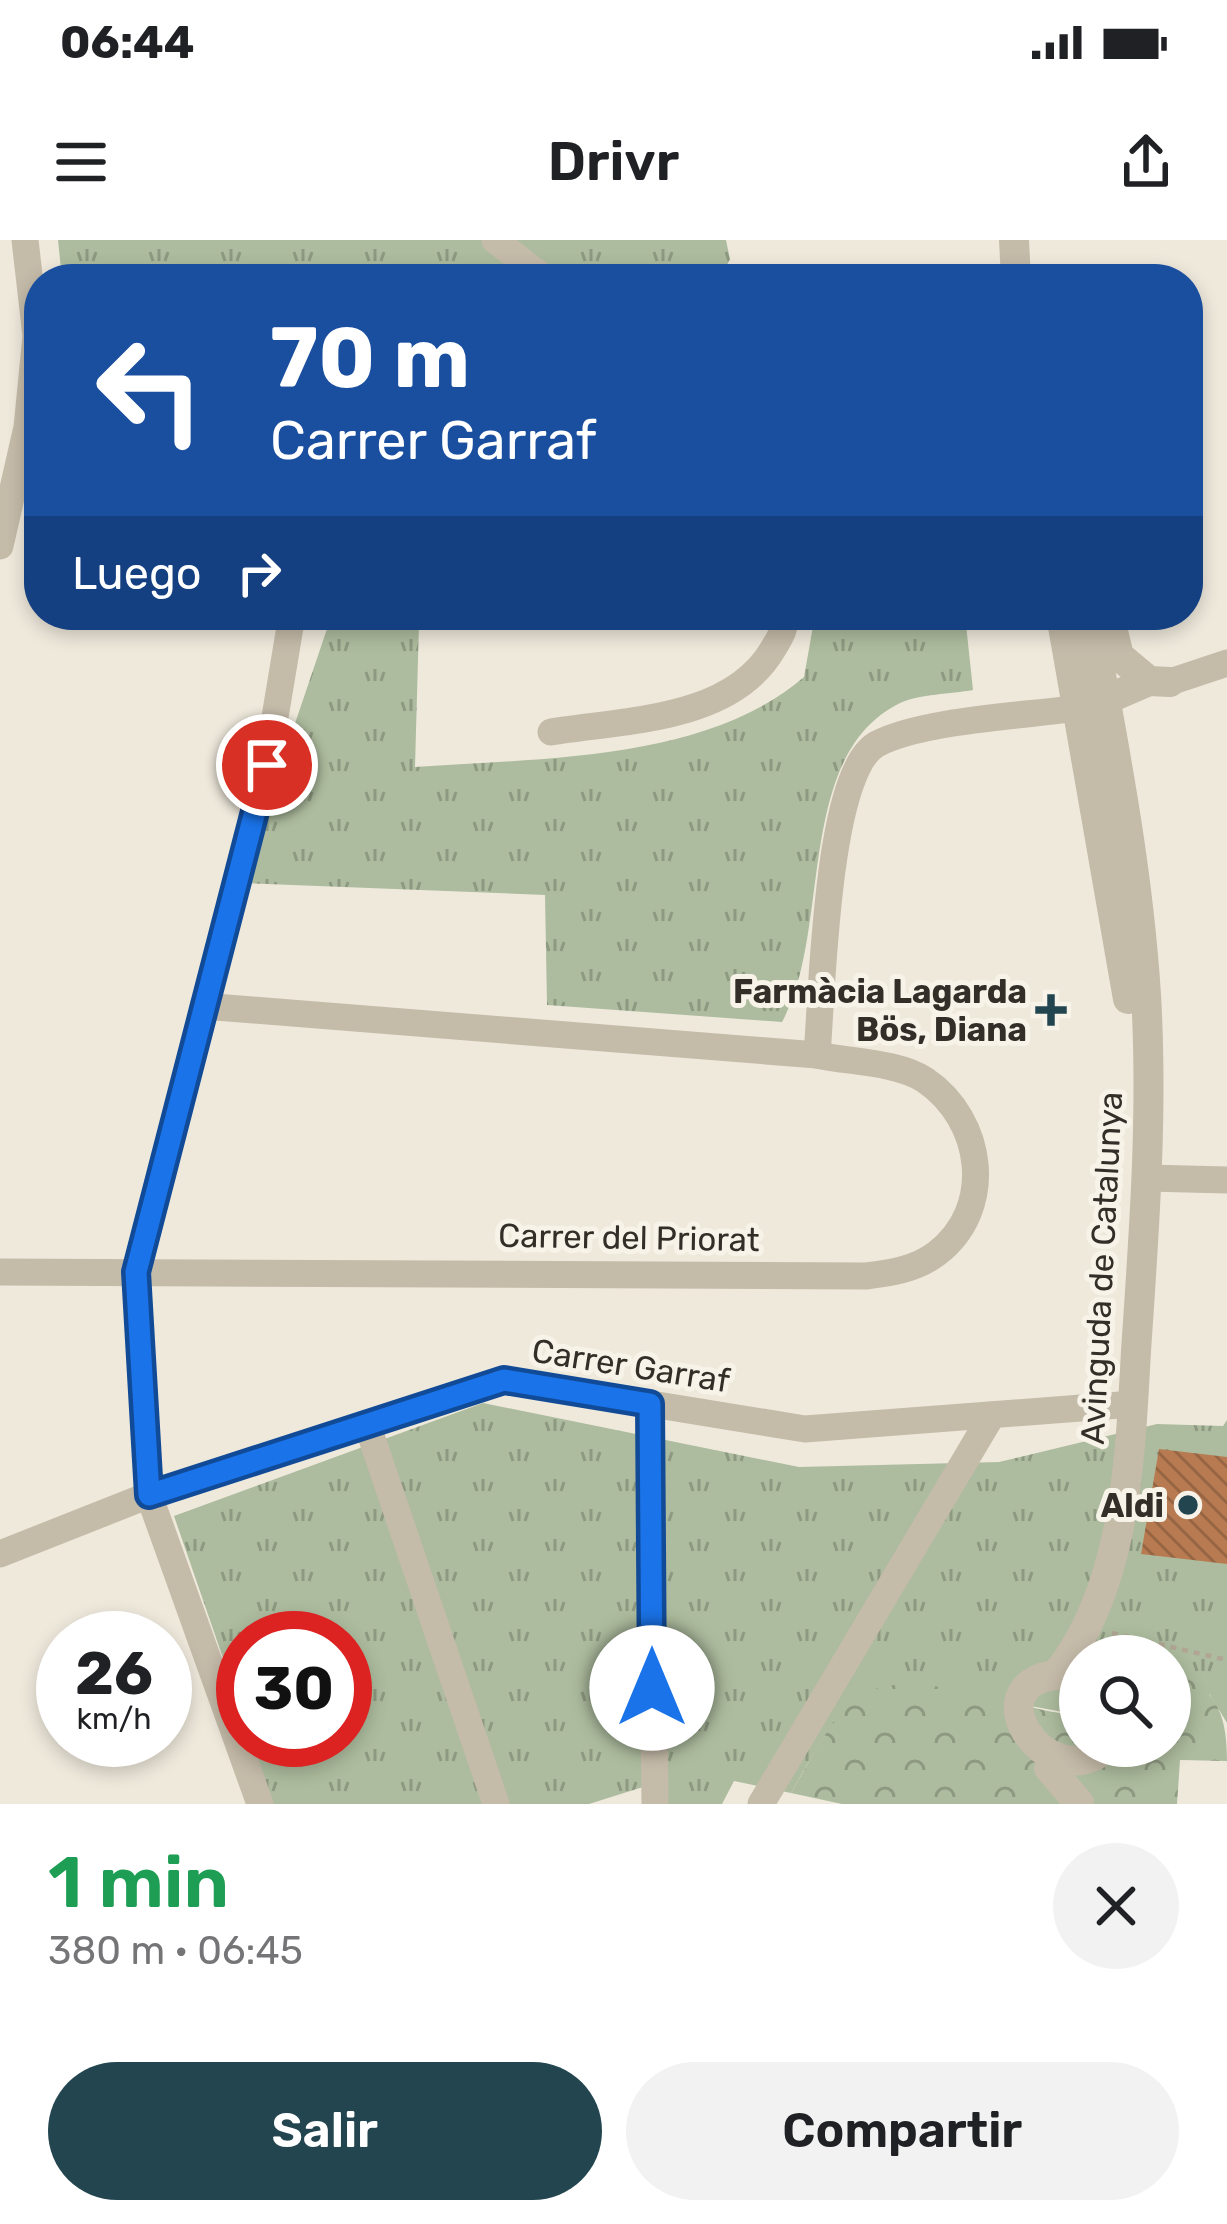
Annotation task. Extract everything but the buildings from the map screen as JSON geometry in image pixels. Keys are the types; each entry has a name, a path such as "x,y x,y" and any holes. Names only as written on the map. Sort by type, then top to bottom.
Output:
{"street":[{"path":"495,240 526,264"},
{"path":"0,546 22,426"},
{"path":"260,1804 149,1495 136,1272 267,765 290,630"},
{"path":"551,732 694,709 759,673 784,630"},
{"name":"Avinguda de Catalunya","path":"1066,630 1096,727 1116,853 1112,909 1128,998 1144,1036"},
{"path":"1078,630 1091,704"},
{"name":"Avinguda de Catalunya","path":"1088,1635 1119,1530 1133,1404 1147,1178 1136,895 1114,752 1091,704 1090,630"},
{"path":"1112,630 1119,656 1159,682"},
{"path":"817,1055 833,850 853,772 875,745 950,726 1091,704 1227,663"},
{"path":"1114,752 1118,723 1159,682"},
{"name":"Carrer del Priorat","path":"0,1272 866,1276 932,1257 959,1230 976,1179 977,1161 957,1108 916,1075 817,1055 202,1006"},
{"path":"1147,1178 1227,1180"},
{"name":"Carrer Garraf","path":"0,1554 149,1495 504,1380 805,1430 1133,1404"},
{"path":"650,1404 655,1804"},
{"path":"761,1804 992,1415"},
{"path":"368,1427 496,1804"},
{"name":"Avinguda de Catalunya","path":"1049,1768 1031,1757 1020,1739 1017,1718 1023,1698 1059,1680"},
{"path":"1049,1768 1084,1767"},
{"path":"1049,1768 1079,1803"},
{"path":"1079,1803 1082,1769"}],"path":[{"path":"1191,1655 1227,1660"}],"green space":[{"path":"58,240 726,240 730,259 728,264 60,264"},
{"path":"327,630 419,630 415,767 565,757 670,740 719,726 764,705 804,677 812,630 967,630 973,690 900,703 866,728 844,762 829,803 797,984 782,1022 547,1005 545,895 241,883"},
{"path":"483,1403 799,1467 999,1462 1157,1424 1223,1426 1227,1420 1227,1723 1210,1695 1191,1683 1191,1635 1059,1635 1059,1711 913,1685 890,1687 870,1694 838,1720 791,1793 734,1781 722,1804 648,1804 643,1787 589,1804 273,1804 260,1767 372,1767 372,1611 216,1611 216,1638 174,1516"},
{"path":"1191,1681 1212,1698 1223,1720 1227,1761 1191,1760"},
{"path":"901,1684 931,1686 1059,1712 1059,1767 1180,1767 1177,1804 842,1804 791,1793 835,1721 854,1701 875,1689"}],"place":[{"name":"Farmàcia Lagarda Bös, Diana","path":"1051,1010"},
{"name":"Aldi","path":"1188,1505"}],"route":[{"path":"267,765 136,1272 149,1495 504,1380 650,1404 652,1688"}]}
